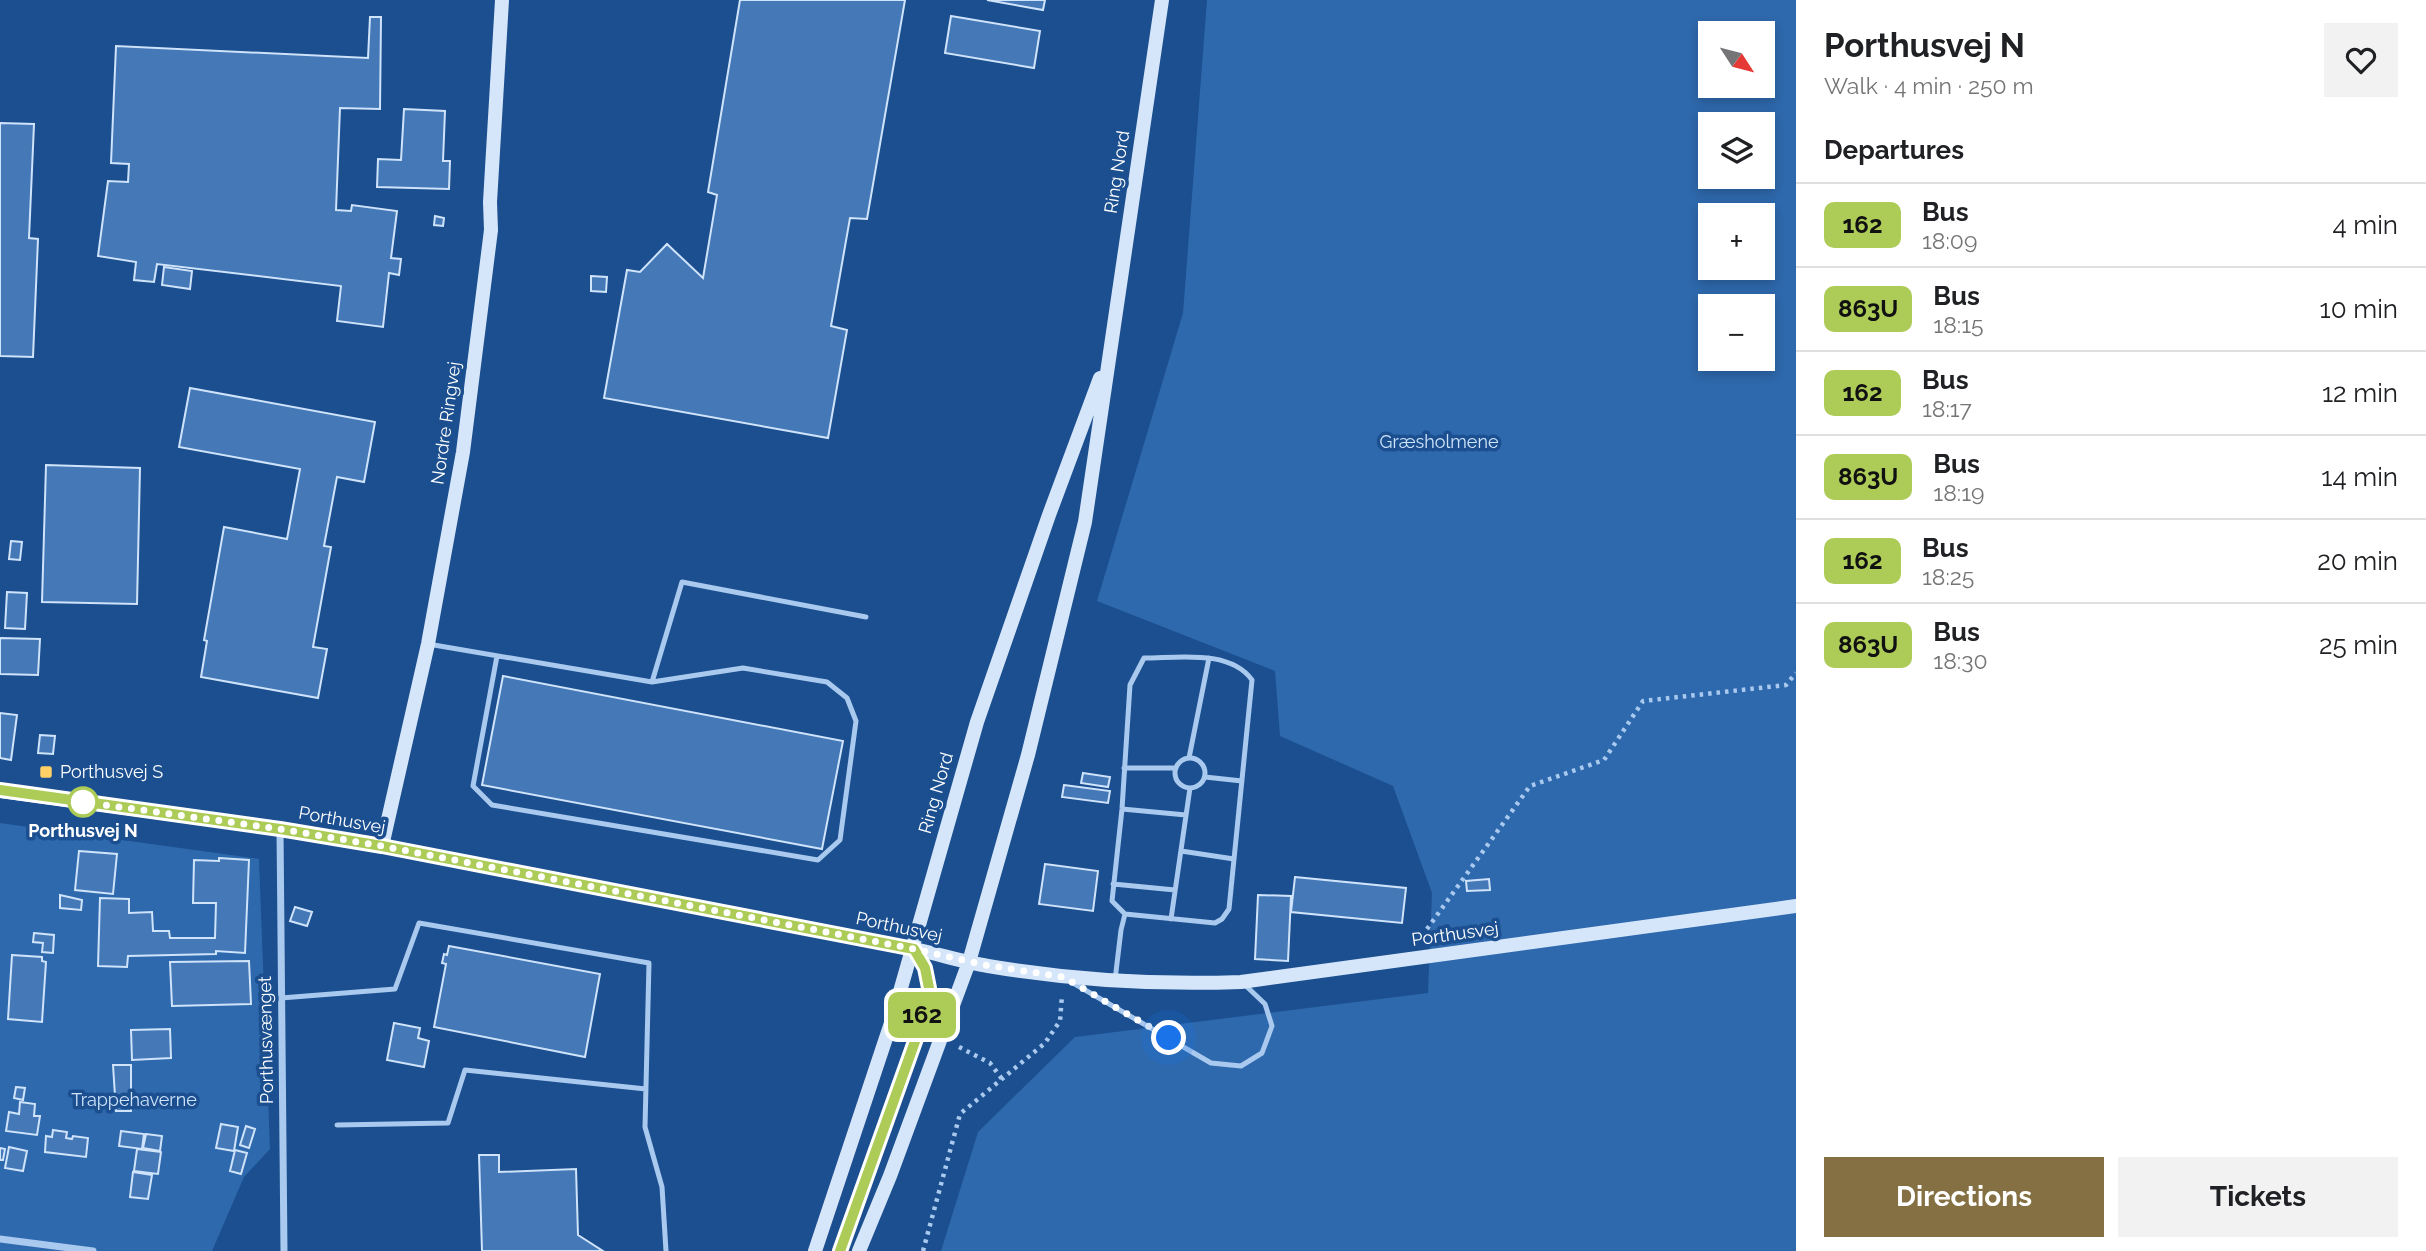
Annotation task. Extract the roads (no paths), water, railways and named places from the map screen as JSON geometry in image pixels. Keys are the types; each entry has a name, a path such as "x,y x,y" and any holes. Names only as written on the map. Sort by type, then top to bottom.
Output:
{"street":[{"name":"Nordre Ringvej","path":"382,846 428,644 463,452 491,230 489,202 502,0"},
{"name":"Ring Nord","path":"859,1251 895,1164 969,962 1028,755 1085,522 1162,0"},
{"name":"Ring Nord","path":"815,1251 914,949 935,864 977,722 1110,350"},
{"name":"Porthusvej","path":"0,790 382,846 969,962 1063,977 1191,984 1241,982 1796,906"},
{"name":"Porthusvænget","path":"280,829 284,1251"},
{"path":"840,1251 918,1033 929,988 925,968 914,949"},
{"path":"0,1239 93,1251"}],"lane":[{"path":"652,682 682,582 866,617"},
{"path":"428,644 652,682 743,668 827,682 848,698 856,721 840,840 818,860 492,805 473,786 497,656"},
{"path":"1144,658 1209,658 1244,668 1252,680 1229,909 1222,919 1214,923 1125,914 1112,901 1112,884 1122,809 1130,685 1144,658"},
{"path":"1189,758 1209,658"},
{"path":"1189,758 1198,760 1204,768 1205,777 1199,785 1190,788 1181,785 1175,777 1176,768 1181,761 1189,758"},
{"path":"1124,768 1176,768"},
{"path":"1205,777 1242,781"},
{"path":"1171,919 1190,788"},
{"path":"1122,809 1186,815"},
{"path":"1181,851 1234,859"},
{"path":"1112,884 1175,890"},
{"path":"1115,980 1125,914"},
{"path":"281,998 395,989 419,923 649,962 645,1127 662,1187 666,1251"},
{"path":"1063,977 1211,1063 1241,1066 1262,1053 1272,1026 1265,1004 1241,982"},
{"path":"337,1125 448,1123 465,1070 646,1089"}],"place":[{"name":"Porthusvej S","path":"46,772"},
{"name":"Porthusvej N","path":"83,802"}],"park label":[{"name":"Græsholmene","path":"1439,442"},
{"name":"Trappehaverne","path":"134,1100"}]}
